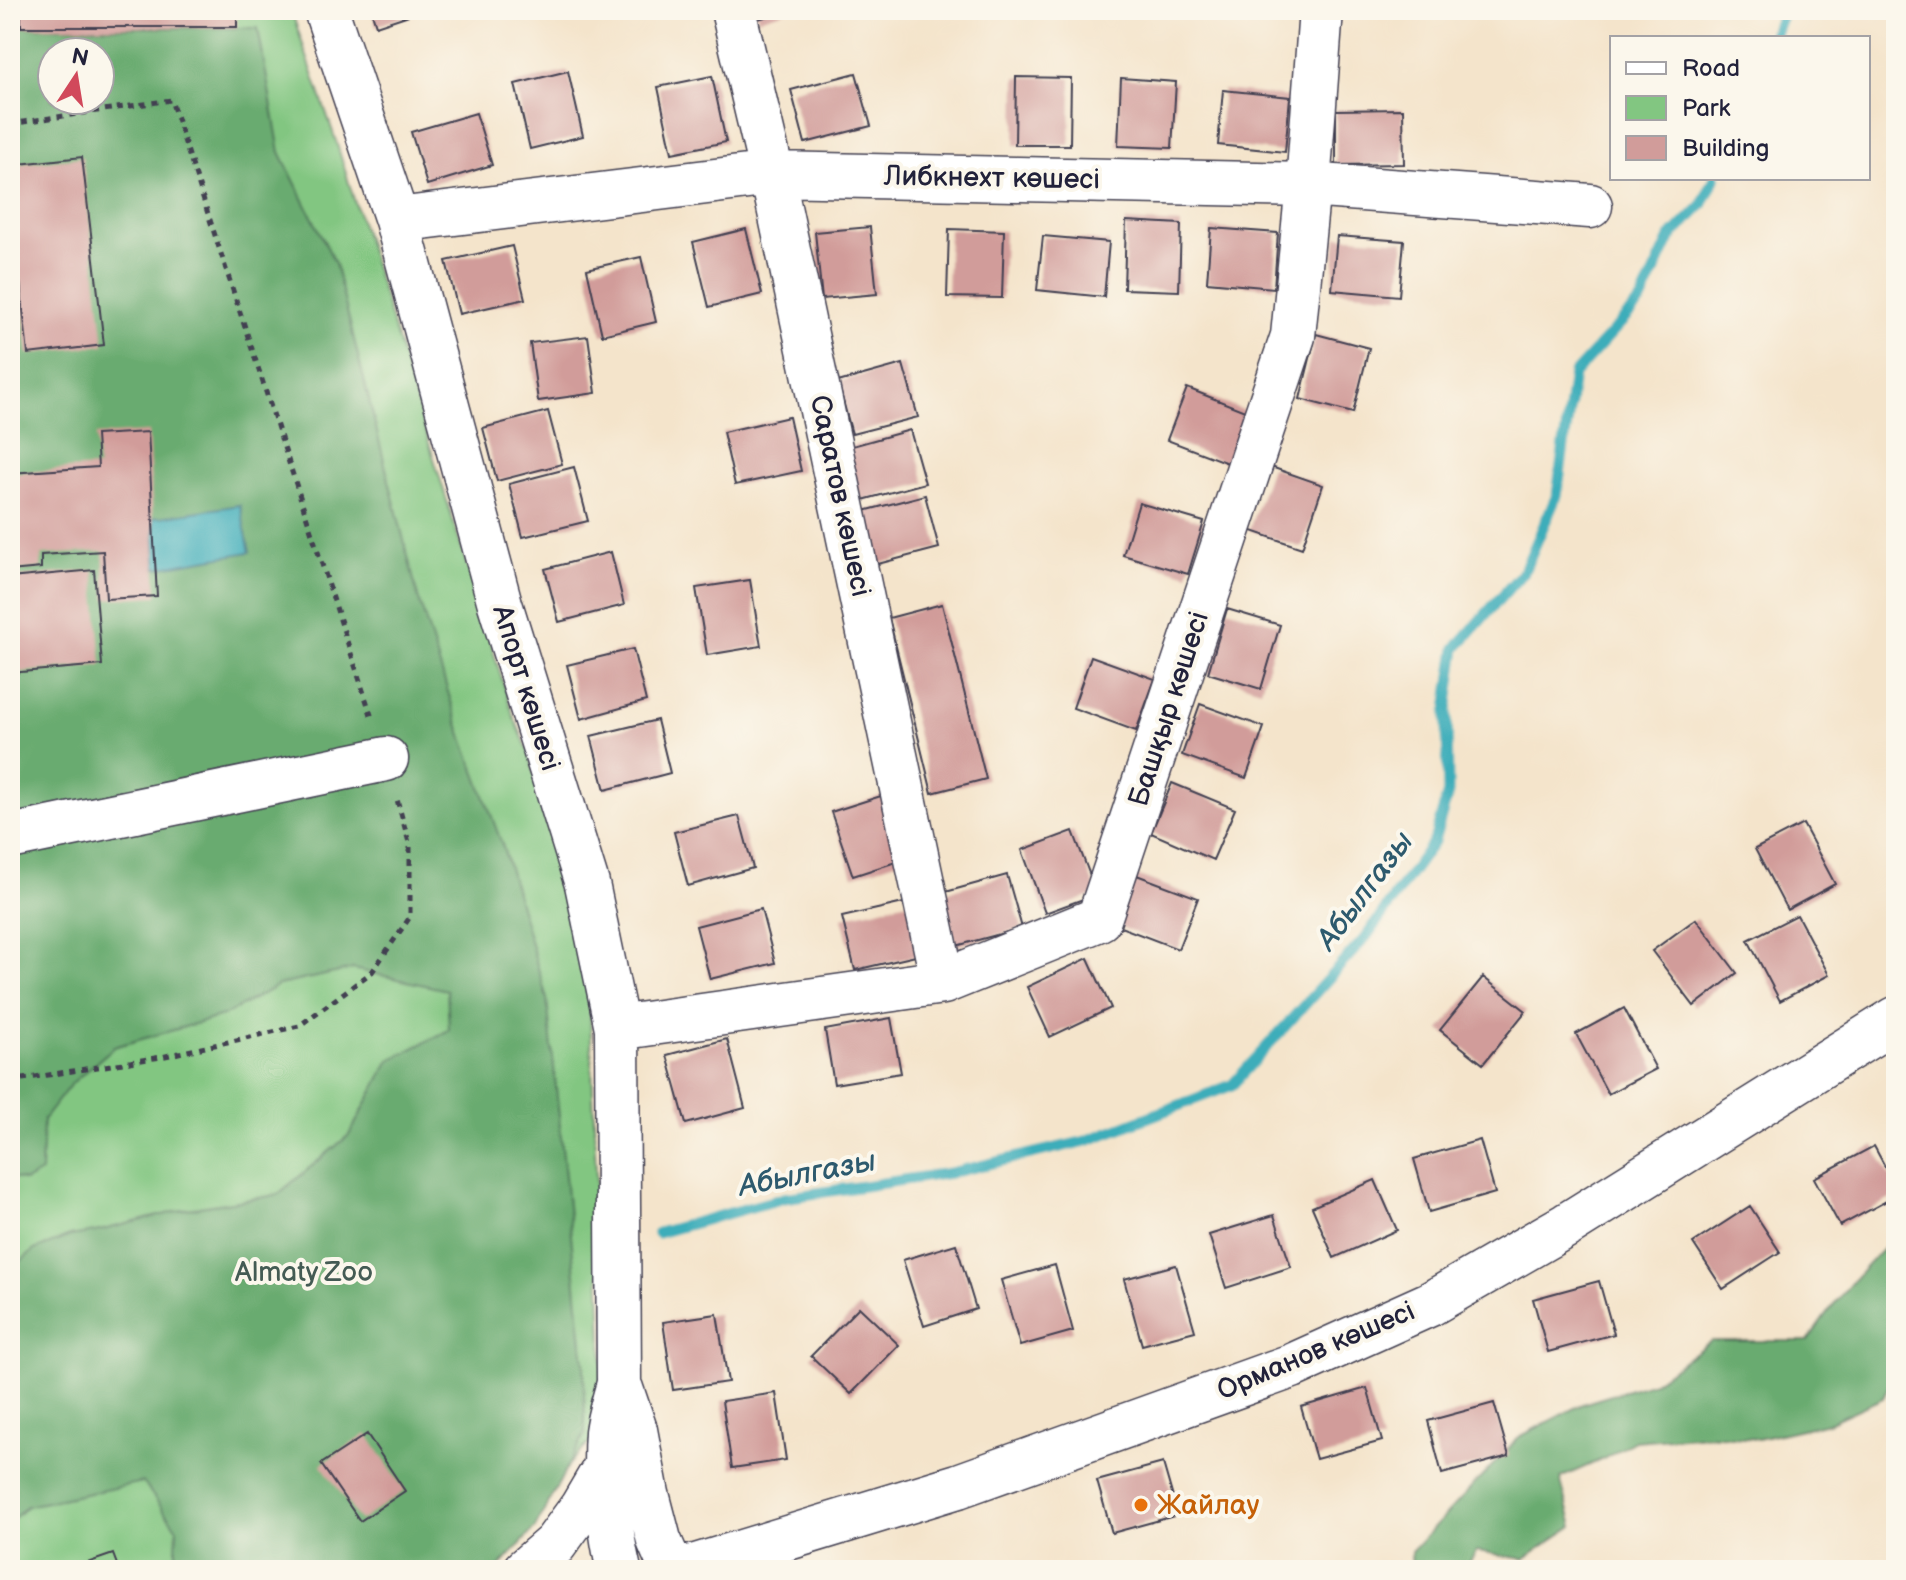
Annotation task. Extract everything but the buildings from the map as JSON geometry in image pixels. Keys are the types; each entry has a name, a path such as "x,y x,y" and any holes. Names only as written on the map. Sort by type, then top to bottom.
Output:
{"street":[{"name":"Апорт көшесі","path":"326,10 397,220 500,604 587,884 617,1028 619,1383 607,1430 614,1551 619,1570"},
{"name":"Саратов көшесі","path":"733,10 772,174 943,982"},
{"name":"Башқыр көшесі","path":"617,1028 943,982 1099,919 1293,336 1321,10"},
{"name":"Либкнехт көшесі","path":"397,220 772,174 1308,185 1590,206"},
{"path":"10,837 386,759"},
{"name":"Орманов көшесі","path":"683,1570 973,1481 1292,1366 1430,1304 1567,1225 1896,1019"},
{"name":"Апорт көшесі","path":"619,1383 635,1430 659,1540 672,1570"},
{"path":"525,1570 555,1544 608,1463"}],"path":[{"path":"10,124 171,100 386,759 410,846 410,917 372,972 299,1026 161,1057 10,1081"}],"green space":[{"name":"Almaty Zoo","path":"10,10 291,10 336,141 513,715 528,750 582,955 590,1010 603,1370 592,1440 534,1501 431,1570 10,1570"},
{"name":"Almaty Zoo","path":"10,10 21,10 21,27 258,28 280,152 335,263 418,597 461,733 503,847 547,999 584,1363 585,1434 535,1528 497,1570 175,1570 177,1529 143,1482 27,1506 10,1522 10,1270 34,1250 70,1236 186,1209 277,1195 349,1135 390,1060 449,1030 447,990 353,969 279,985 223,1016 114,1047 71,1084 43,1120 41,1172 25,1181 10,1177"},
{"path":"1896,1237 1896,1371 1883,1398 1828,1423 1758,1439 1706,1435 1635,1441 1560,1478 1573,1526 1524,1559 1477,1551 1463,1570 1412,1570 1411,1552 1519,1437 1582,1404 1654,1382 1711,1341 1808,1341 1849,1286"}],"water":[{"path":"240,505 250,552 156,568 153,518"}],"waterway":[{"name":"Абылгазы","path":"1774,36 1784,10"},
{"name":"Абылгазы","path":"658,1233 784,1198 950,1173 1086,1141 1232,1085 1366,937 1434,841 1448,793 1447,710 1456,648 1524,571 1557,495 1574,374 1641,301 1670,238 1702,205 1714,180"}],"place":[{"name":"Жайлау","path":"1141,1505"}]}
